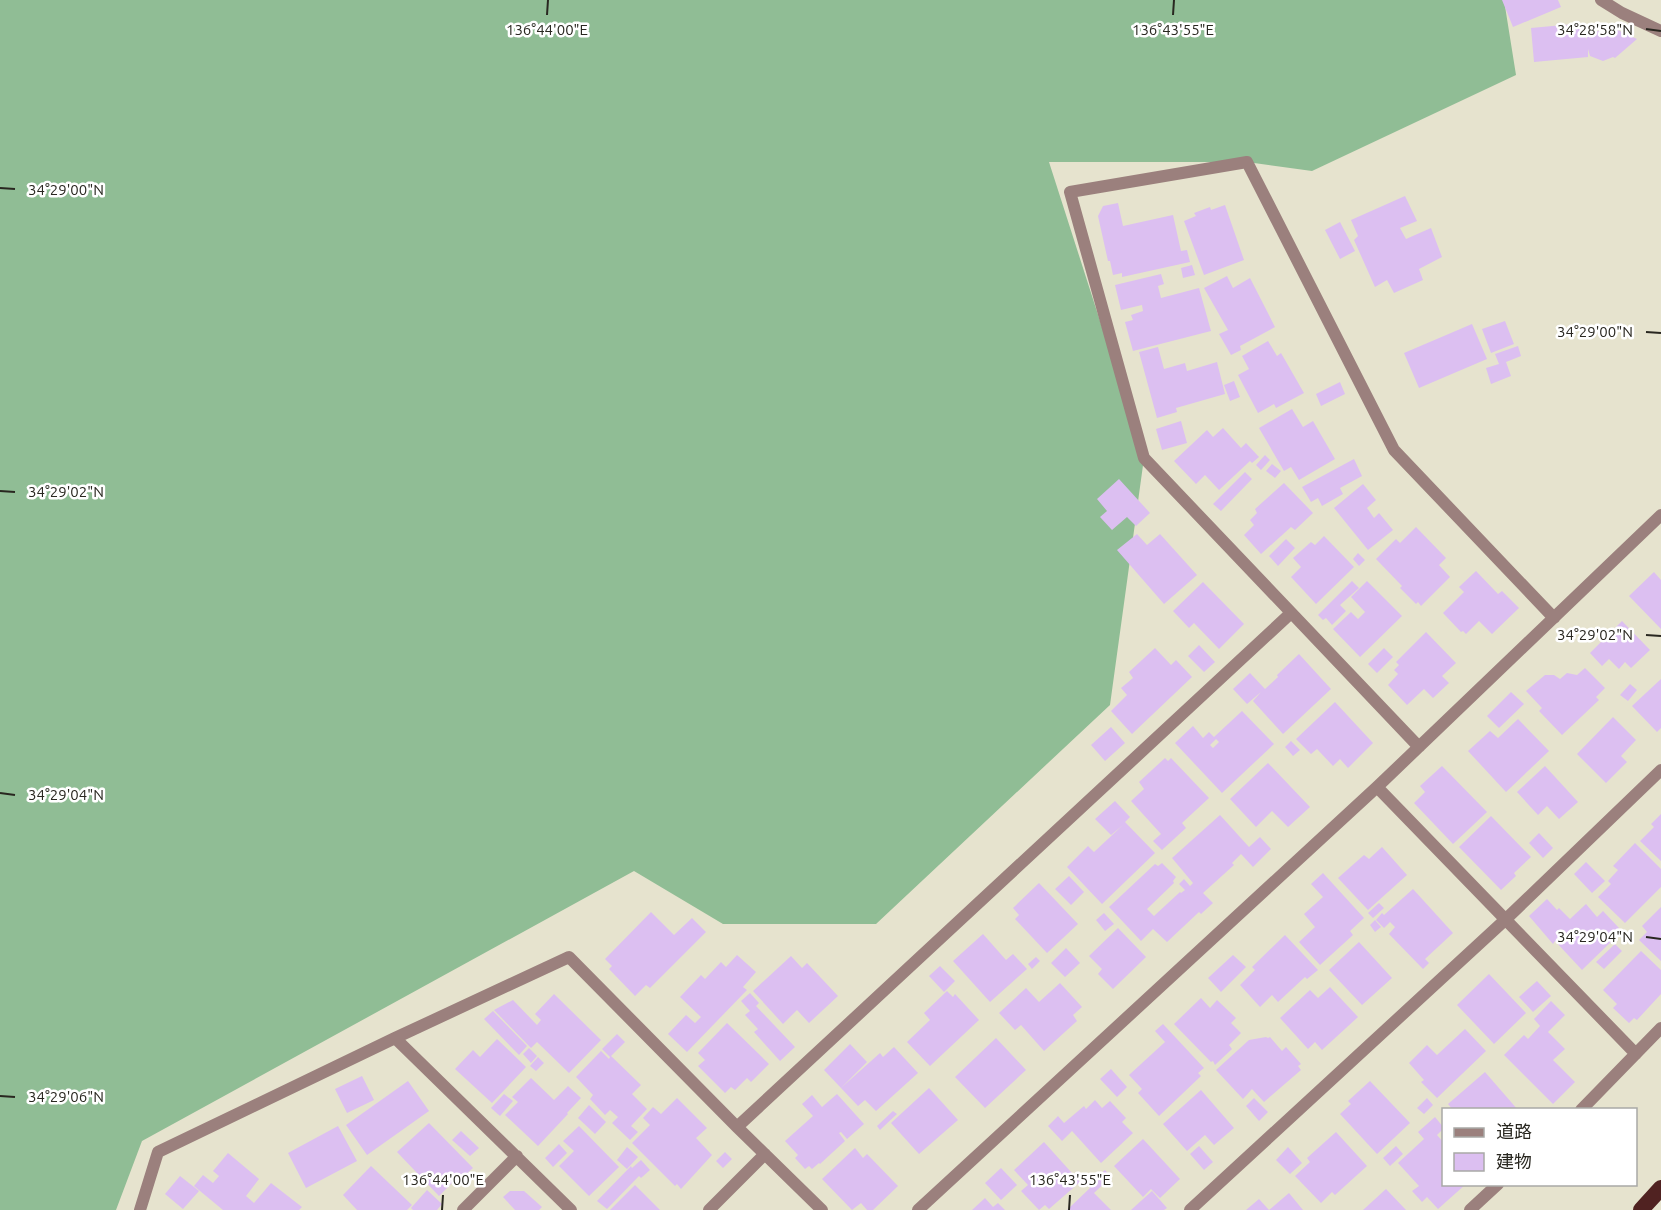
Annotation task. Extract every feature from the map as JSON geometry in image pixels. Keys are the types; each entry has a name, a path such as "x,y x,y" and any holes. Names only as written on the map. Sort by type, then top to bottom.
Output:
{"highway":[{"path":"1641,1210 1661,1188"}],"street":[{"path":"1601,0 1622,13 1661,31"},
{"path":"1419,747 1144,458 1070,192 1247,162 1394,450 1554,618"},
{"path":"918,1210 1377,787 1661,515"},
{"path":"737,1127 1291,613"},
{"path":"1190,1210 1505,920 1661,770"},
{"path":"1377,787 1636,1054"},
{"path":"140,1210 158,1152 569,957 822,1210"},
{"path":"1583,1108 1661,1028"},
{"path":"395,1038 571,1210"},
{"path":"709,1210 765,1154"},
{"path":"463,1210 517,1156"},
{"path":"1470,1210 1497,1186"}],"green space":[{"path":"0,0 1504,0 1516,75 1312,171 1247,162 1049,162 1144,458 1110,705 876,924 723,924 634,871 142,1141 116,1210 0,1210"}],"building":[{"path":"1502,0 1558,0 1561,7 1513,27"},
{"path":"1585,23 1586,40 1588,34 1601,30 1605,24 1637,39 1615,58 1603,61 1590,56 1588,49 1588,57 1534,62 1531,28"},
{"path":"1405,196 1417,221 1400,228 1406,239 1431,228 1442,257 1419,269 1423,280 1394,293 1387,280 1375,287 1354,240 1358,236 1351,220"},
{"path":"1118,203 1123,226 1173,215 1181,251 1187,250 1190,262 1122,277 1122,273 1113,275 1098,216 1103,206"},
{"path":"1225,205 1244,260 1204,275 1184,221 1196,216 1194,213 1210,207 1211,210"},
{"path":"1340,222 1355,251 1340,259 1325,230"},
{"path":"1192,265 1195,275 1183,278 1181,268"},
{"path":"1161,274 1164,284 1158,286 1161,298 1199,288 1211,331 1133,351 1125,322 1133,320 1131,315 1143,311 1142,305 1121,310 1115,285"},
{"path":"1227,276 1233,288 1250,278 1275,327 1240,346 1241,350 1231,355 1219,334 1228,330 1204,288"},
{"path":"1505,321 1514,344 1491,353 1482,329"},
{"path":"1472,324 1487,359 1419,388 1404,353"},
{"path":"1268,341 1277,356 1281,353 1304,393 1276,408 1274,404 1258,413 1238,375 1249,369 1242,356"},
{"path":"1518,346 1521,356 1506,362 1511,376 1491,384 1486,368 1499,364 1495,354"},
{"path":"1158,347 1164,369 1185,363 1187,371 1217,362 1225,394 1176,408 1177,412 1157,418 1139,352"},
{"path":"1234,381 1240,397 1230,401 1224,385"},
{"path":"1340,382 1345,394 1321,406 1316,394"},
{"path":"1292,409 1303,427 1313,421 1335,459 1299,480 1291,467 1284,471 1259,428"},
{"path":"1181,421 1187,443 1162,450 1156,429"},
{"path":"1223,428 1241,448 1246,443 1259,457 1252,463 1250,461 1219,490 1205,475 1196,484 1174,461 1207,430 1213,437"},
{"path":"1265,455 1270,460 1261,470 1256,465"},
{"path":"1354,459 1362,476 1340,488 1343,494 1322,506 1318,498 1311,502 1302,487"},
{"path":"1272,464 1281,471 1275,478 1266,471"},
{"path":"1245,472 1252,479 1221,511 1213,504"},
{"path":"1119,479 1150,513 1136,526 1127,517 1112,530 1100,517 1107,511 1097,499"},
{"path":"1284,483 1313,513 1295,530 1291,527 1261,554 1244,535 1254,525 1250,520 1257,513 1255,509"},
{"path":"1363,484 1376,500 1367,508 1374,518 1379,513 1393,530 1368,550 1334,508"},
{"path":"1416,527 1446,558 1439,565 1450,577 1421,606 1400,588 1402,586 1376,559 1396,539 1400,543"},
{"path":"1137,534 1147,545 1160,534 1197,575 1164,604 1117,550"},
{"path":"1324,536 1354,567 1316,604 1291,577 1301,567 1293,558 1311,542 1315,545"},
{"path":"1286,539 1295,548 1278,566 1269,556"},
{"path":"1358,553 1365,560 1359,566 1353,559"},
{"path":"1476,571 1498,594 1502,591 1519,608 1492,634 1479,621 1466,634 1461,632 1443,613 1464,592 1459,587"},
{"path":"1654,572 1661,580 1661,629 1629,596"},
{"path":"1352,581 1359,588 1340,605 1346,611 1332,625 1326,618 1323,620 1318,615"},
{"path":"1367,581 1402,616 1360,657 1333,629 1351,612 1358,619 1365,612 1351,597"},
{"path":"1203,582 1244,624 1219,649 1194,623 1189,628 1173,611"},
{"path":"1622,621 1650,650 1631,668 1625,662 1619,669 1609,659 1602,666 1590,653"},
{"path":"1426,632 1456,663 1442,676 1449,683 1433,698 1424,689 1407,705 1388,685 1398,674 1394,670 1399,665 1396,662"},
{"path":"1199,645 1215,662 1204,672 1188,656"},
{"path":"1155,648 1171,665 1176,660 1192,677 1132,734 1111,711 1127,695 1121,688 1133,678 1129,672"},
{"path":"1384,648 1393,657 1377,673 1368,664"},
{"path":"1299,654 1331,689 1283,734 1253,701 1261,692 1247,704 1233,689 1250,673 1265,689"},
{"path":"1585,668 1605,688 1596,697 1599,700 1562,735 1539,711 1542,708 1526,691 1545,675 1554,675 1560,679 1567,673 1577,675"},
{"path":"1661,679 1661,728 1657,732 1632,706"},
{"path":"1630,684 1637,690 1628,701 1620,695"},
{"path":"1511,692 1524,704 1499,728 1487,716"},
{"path":"1335,702 1373,743 1348,768 1340,759 1333,766 1317,749 1311,754 1296,739"},
{"path":"1242,711 1274,744 1222,793 1175,743 1193,726 1203,738 1209,732 1214,737","holes":["1216,739 1219,742 1213,748 1210,745"]},
{"path":"1613,717 1636,740 1621,756 1627,762 1606,783 1577,754"},
{"path":"1518,719 1549,751 1506,792 1468,751 1490,731 1498,738"},
{"path":"1111,727 1125,743 1105,761 1091,745"},
{"path":"1291,741 1300,750 1293,756 1285,747"},
{"path":"1165,758 1168,761 1171,758 1209,798 1182,823 1186,828 1162,850 1153,841 1161,834 1131,801 1144,789 1139,782"},
{"path":"1268,763 1310,807 1288,827 1272,811 1256,827 1230,799"},
{"path":"1442,766 1487,812 1453,844 1414,803 1425,792 1420,786"},
{"path":"1545,766 1578,802 1559,819 1547,806 1538,815 1517,792"},
{"path":"1115,801 1130,817 1125,822 1155,853 1102,904 1067,867 1088,846 1094,852 1123,825 1111,835 1095,819"},
{"path":"1661,814 1661,861 1640,841 1654,827 1651,824"},
{"path":"1220,815 1249,847 1260,837 1271,849 1253,867 1241,854 1232,863 1234,865 1203,893 1213,903 1201,914 1199,912 1167,942 1153,929 1141,941 1109,907 1155,864 1158,866 1162,863 1176,877 1174,883 1147,909 1154,916 1185,890 1179,884 1184,879 1190,886 1193,883 1172,858"},
{"path":"1491,816 1531,857 1514,873 1516,876 1501,890 1459,847"},
{"path":"1539,833 1553,848 1543,858 1529,843"},
{"path":"1635,843 1661,869 1661,887 1625,923 1598,897 1611,884 1608,881 1618,870 1613,866"},
{"path":"1382,847 1407,875 1368,910 1338,878 1364,855 1369,859"},
{"path":"1586,862 1605,881 1592,893 1574,874"},
{"path":"1323,873 1364,918 1350,931 1353,935 1320,965 1299,942 1315,927 1304,914 1323,897 1311,884"},
{"path":"1069,876 1084,892 1071,905 1055,889"},
{"path":"1039,883 1078,924 1047,953 1015,919 1019,915 1013,908"},
{"path":"1413,889 1453,933 1425,959 1429,963 1423,969 1389,934 1395,927 1390,922 1384,928 1376,920"},
{"path":"1547,899 1570,919 1586,904 1597,917 1603,911 1619,928 1613,934 1616,937 1582,970 1555,941 1553,944 1529,916"},
{"path":"1379,903 1384,908 1373,918 1368,913"},
{"path":"1661,907 1661,961 1639,940 1647,932 1642,926"},
{"path":"651,912 674,935 692,918 706,932 650,988 646,985 635,996 609,969 612,966 605,959"},
{"path":"1104,913 1114,924 1105,931 1096,920"},
{"path":"1375,920 1381,927 1375,932 1370,925"},
{"path":"1118,928 1146,957 1113,989 1098,974 1102,969 1089,956"},
{"path":"983,934 1006,960 1013,954 1027,969 990,1002 953,961"},
{"path":"1285,935 1318,970 1307,979 1305,977 1278,1002 1272,995 1260,1007 1240,985 1255,970 1252,967"},
{"path":"1359,942 1392,978 1362,1005 1329,970"},
{"path":"1615,944 1622,951 1604,969 1596,962"},
{"path":"1066,948 1080,963 1065,977 1051,963"},
{"path":"1641,951 1661,970 1661,994 1637,1020 1634,1018 1629,1023 1613,1008 1617,1004 1603,990"},
{"path":"737,955 756,972 743,987 747,990 687,1052 668,1034 686,1015 695,1023 701,1017 680,997 701,975 705,979 721,962 726,967"},
{"path":"1233,955 1246,967 1221,992 1208,978"},
{"path":"791,956 802,968 807,963 838,996 809,1023 797,1010 783,1024 753,991"},
{"path":"1036,957 1040,961 1032,969 1028,964"},
{"path":"940,966 955,981 944,992 929,976"},
{"path":"1489,974 1526,1013 1494,1044 1457,1005"},
{"path":"1537,981 1551,996 1533,1012 1519,997"},
{"path":"1060,983 1082,1007 1073,1015 1077,1021 1044,1051 1021,1025 1015,1030 999,1013 1026,988 1039,1002"},
{"path":"1330,987 1358,1017 1322,1050 1315,1042 1308,1049 1280,1018 1310,990 1318,998"},
{"path":"947,991 953,997 955,994 979,1020 930,1066 907,1042 930,1020 924,1013"},
{"path":"750,993 759,1003 756,1006 795,1047 780,1061 754,1032 758,1029 745,1015 750,1011 741,1001"},
{"path":"554,994 601,1040 569,1073 537,1042 531,1048 494,1010 513,1000 537,1025 541,1020 535,1014"},
{"path":"1201,998 1210,1008 1217,1000 1236,1018 1231,1023 1241,1033 1229,1045 1232,1049 1215,1065 1174,1024"},
{"path":"1551,1001 1565,1015 1548,1032 1565,1049 1553,1060 1575,1082 1553,1104 1504,1055 1524,1035 1528,1039 1540,1026 1534,1019"},
{"path":"493,1011 527,1046 519,1055 484,1019"},
{"path":"727,1023 769,1064 751,1082 747,1078 735,1090 731,1087 725,1093 698,1066 705,1060 698,1053"},
{"path":"1163,1024 1204,1068 1198,1073 1201,1076 1159,1116 1138,1093 1142,1089 1129,1075 1165,1042 1155,1031"},
{"path":"1465,1029 1486,1051 1437,1098 1421,1082 1424,1080 1409,1063 1427,1045 1437,1055"},
{"path":"617,1034 625,1042 611,1056 641,1085 632,1094 647,1109 631,1126 638,1132 630,1140 612,1123 618,1117 610,1110 605,1115 590,1099 593,1095 576,1077 601,1051 609,1059 610,1057 602,1049"},
{"path":"1270,1037 1282,1051 1286,1047 1301,1064 1298,1066 1301,1070 1264,1102 1252,1089 1243,1099 1216,1070 1249,1040"},
{"path":"996,1038 1026,1070 985,1108 955,1077"},
{"path":"497,1039 526,1067 492,1103 455,1069 473,1050 480,1057"},
{"path":"850,1044 867,1062 841,1088 824,1070"},
{"path":"894,1047 918,1073 876,1111 865,1100 858,1106 841,1088 880,1053 883,1057"},
{"path":"529,1048 537,1056 531,1063 523,1054"},
{"path":"538,1057 544,1063 536,1071 530,1066"},
{"path":"1111,1069 1127,1087 1117,1097 1100,1079"},
{"path":"1485,1072 1516,1108 1451,1108 1448,1104"},
{"path":"362,1076 374,1100 347,1113 335,1089"},
{"path":"531,1078 554,1100 568,1086 581,1098 538,1146 505,1115 518,1102 512,1097"},
{"path":"408,1081 429,1111 367,1155 346,1125"},
{"path":"1370,1081 1410,1123 1377,1154 1340,1114 1351,1104 1348,1101"},
{"path":"929,1088 958,1120 919,1154 891,1123"},
{"path":"1201,1090 1234,1128 1214,1145 1205,1135 1187,1151 1163,1124"},
{"path":"504,1094 513,1101 500,1116 491,1108"},
{"path":"837,1094 864,1124 847,1139 841,1132 839,1133 845,1141 820,1164 812,1169 809,1166 805,1169 795,1158 798,1155 785,1141 813,1116 802,1104 812,1095 822,1107"},
{"path":"677,1098 707,1128 696,1138 712,1155 681,1189 677,1184 675,1186 632,1143 650,1125 643,1118 653,1107 661,1114"},
{"path":"1254,1098 1268,1112 1259,1121 1246,1106"},
{"path":"1427,1098 1433,1105 1424,1114 1417,1108"},
{"path":"1095,1100 1102,1108 1110,1101 1126,1118 1122,1122 1133,1133 1101,1163 1072,1131 1062,1141 1048,1126 1058,1116 1064,1123 1084,1106 1086,1109"},
{"path":"589,1105 606,1122 595,1134 578,1118"},
{"path":"893,1111 897,1114 880,1130 877,1126"},
{"path":"1435,1117 1442,1126 1442,1130 1437,1135 1442,1141 1442,1186 1464,1186 1438,1209 1427,1197 1422,1202 1412,1191 1419,1186 1398,1163 1424,1139 1418,1132"},
{"path":"429,1123 473,1168 439,1196 397,1152"},
{"path":"338,1126 357,1161 306,1188 288,1153"},
{"path":"579,1126 619,1167 589,1196 559,1166 574,1151 563,1141"},
{"path":"461,1131 479,1148 470,1156 452,1140"},
{"path":"1336,1132 1367,1166 1335,1195 1332,1192 1321,1203 1295,1176 1310,1162 1307,1158"},
{"path":"1143,1139 1180,1179 1160,1198 1151,1189 1143,1197 1114,1166"},
{"path":"1044,1142 1080,1182 1049,1209 1045,1205 1039,1210 1021,1191 1028,1185 1014,1170"},
{"path":"559,1144 567,1153 553,1167 545,1158"},
{"path":"1199,1146 1213,1162 1204,1170 1190,1154"},
{"path":"1396,1146 1403,1154 1390,1166 1383,1158"},
{"path":"627,1147 638,1157 627,1169 617,1160"},
{"path":"1288,1147 1302,1163 1290,1174 1276,1160"},
{"path":"855,1148 863,1158 867,1154 898,1186 873,1210 867,1210 861,1203 852,1210 822,1179"},
{"path":"725,1152 732,1159 723,1168 716,1161"},
{"path":"228,1153 259,1179 246,1196 254,1203 271,1183 302,1207 299,1210 223,1210 194,1186 203,1175 213,1183 219,1176 213,1171"},
{"path":"641,1160 650,1170 641,1178 639,1176 607,1209 597,1201 631,1166 632,1168"},
{"path":"371,1166 412,1205 407,1210 357,1210 343,1195"},
{"path":"1001,1168 1017,1185 1001,1200 985,1183"},
{"path":"1105,1170 1111,1177 1094,1193 1111,1210 1067,1210 1090,1188 1088,1186"},
{"path":"180,1176 199,1191 183,1209 165,1194"},
{"path":"635,1185 660,1210 610,1210"},
{"path":"1386,1189 1406,1210 1363,1210"},
{"path":"427,1190 442,1204 437,1210 413,1210 411,1208"},
{"path":"510,1191 524,1191 542,1207 539,1210 515,1210 503,1197"},
{"path":"1152,1191 1167,1208 1164,1210 1131,1210"},
{"path":"1289,1193 1303,1210 1269,1210"},
{"path":"985,1198 993,1207 998,1203 1005,1210 972,1210"},
{"path":"1259,1199 1269,1210 1246,1210"}]}
